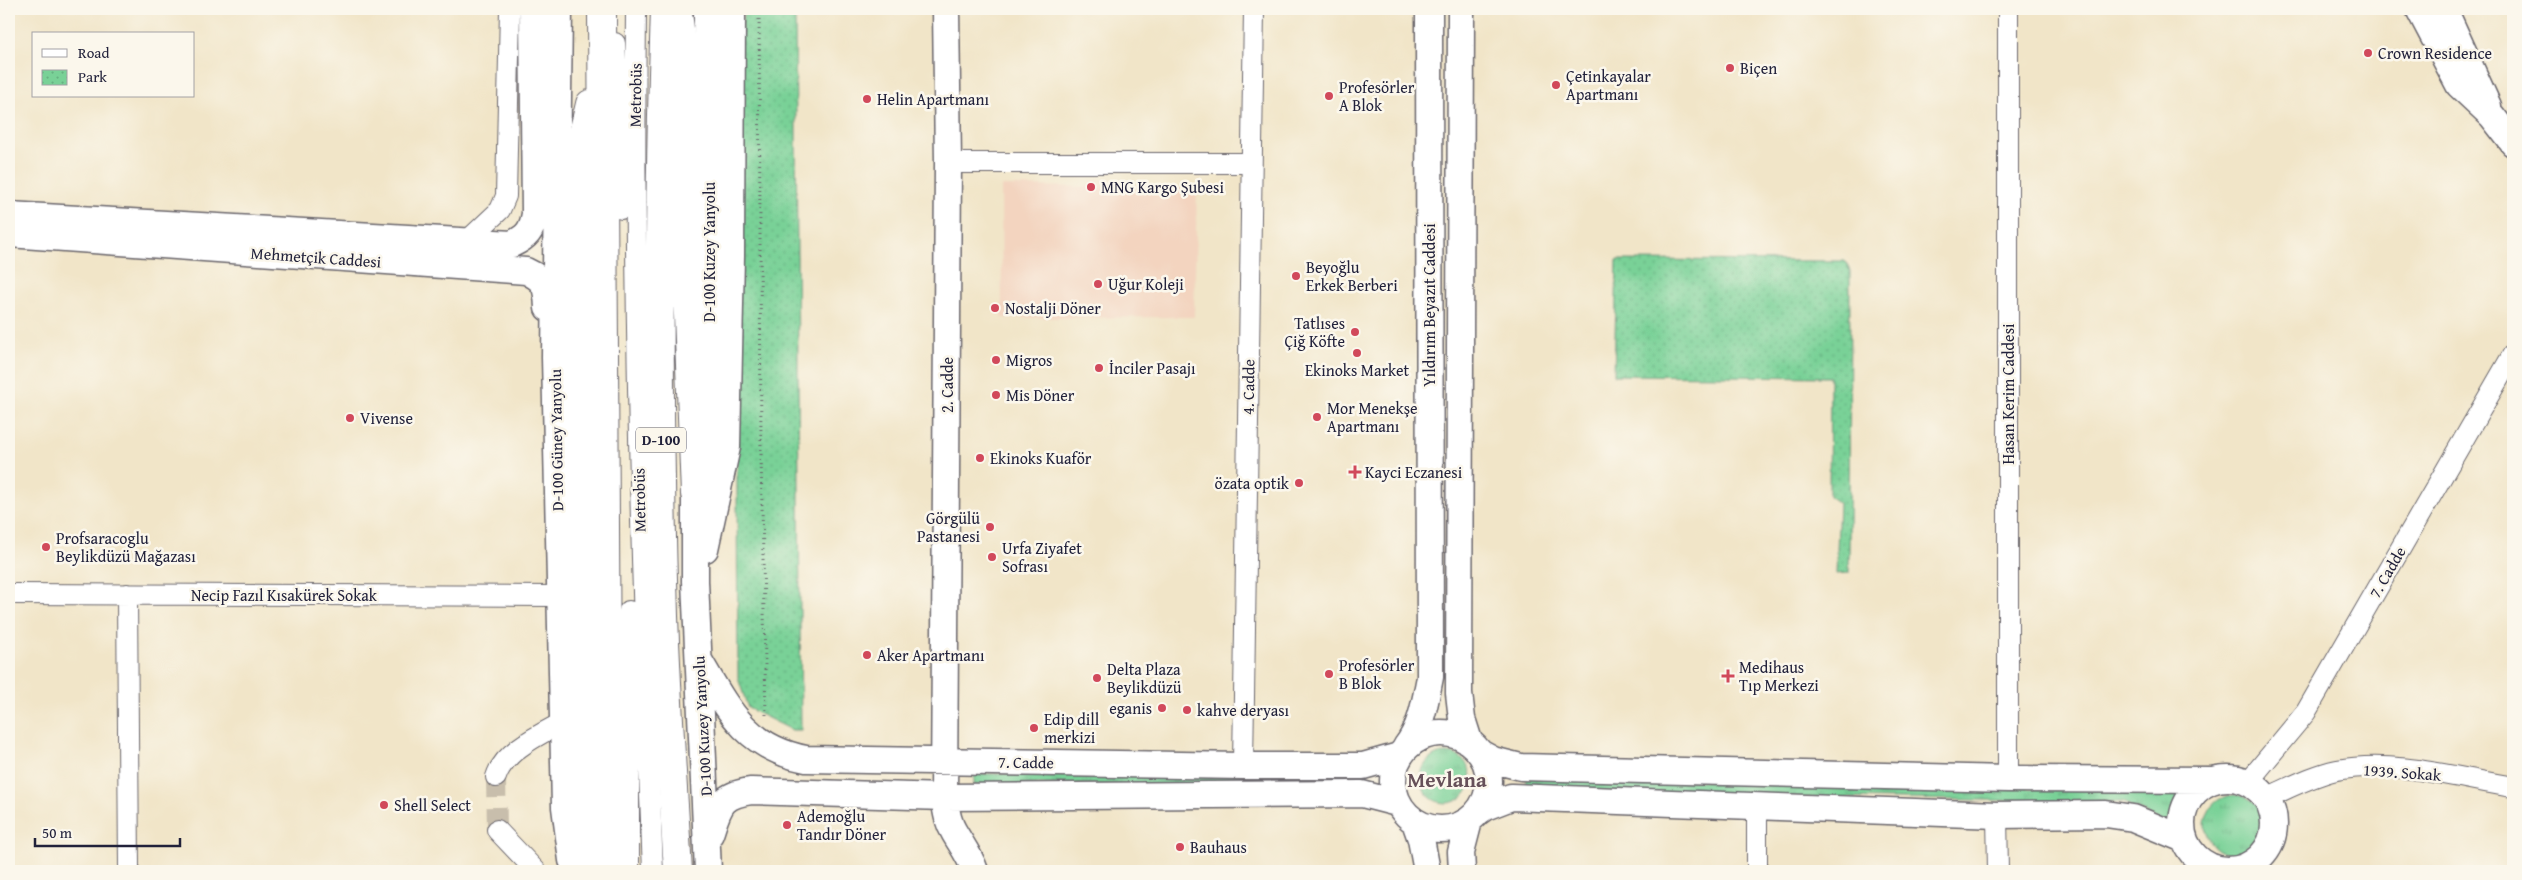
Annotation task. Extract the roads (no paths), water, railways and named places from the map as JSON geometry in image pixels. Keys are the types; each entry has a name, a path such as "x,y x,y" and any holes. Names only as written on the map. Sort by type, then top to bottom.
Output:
{"highway":[{"path":"602,9 607,871"},
{"name":"D-100","path":"665,9 660,161 659,369 664,617 678,871"},
{"path":"677,9 683,53 695,494"},
{"path":"579,871 581,824 578,406 581,166 583,134 589,106 602,78"}],"main road":[{"name":"Mehmetçik Caddesi","path":"9,215 512,244 525,238 533,229 535,214 533,9"},
{"name":"D-100 Güney Yanyolu","path":"559,9 555,357 564,807 574,871"},
{"name":"D-100 Kuzey Yanyolu","path":"708,9 710,168 708,374 706,415 695,494 695,581 708,871"},
{"path":"695,581 710,532 727,447 731,256 732,9"},
{"name":"2. Cadde","path":"944,797 946,761 948,163 946,9"},
{"name":"Yıldırım Beyazıt Caddesi","path":"1402,752 1415,734 1420,722 1430,677 1429,9"},
{"name":"Yıldırım Beyazıt Caddesi","path":"1461,9 1459,693 1462,719 1475,747"},
{"path":"2419,9 2459,85 2492,116 2513,143"},
{"path":"2444,9 2492,116"},
{"name":"Mehmetçik Caddesi","path":"9,234 526,271 540,278 547,290 550,344 555,357"},
{"name":"7. Cadde","path":"699,659 733,713 758,740 784,754 806,758 1244,766 1363,766 1402,752"},
{"path":"2259,871 2269,845 2274,821 2257,790 2227,778 2212,780 2008,779 1521,767 1493,760 1475,747 1443,732 1430,733 1417,738 1402,752 1392,780 1398,803 1404,814 1427,828 1441,830 1454,828 1474,817 1486,807 1511,797 1756,804 1997,815 2115,815 2132,818 2202,863 2216,869 2232,870 2247,866 2260,857 2269,845"},
{"path":"1462,871 1461,852 1474,817 1486,799 1490,783 1488,768 1475,747"},
{"path":"2190,854 2181,825 2186,804 2200,787 2212,780"},
{"path":"707,842 718,808 726,798 737,793 750,791 944,797 1362,794 1398,803"},
{"path":"944,797 946,814 953,831 969,853 975,871"},
{"path":"1415,822 1428,871"}],"street":[{"path":"477,242 500,210 506,196 510,9"},
{"name":"Metrobüs","path":"614,9 623,243 629,582 629,871"},
{"name":"Metrobüs","path":"636,9 634,132 637,418 653,871"},
{"name":"4. Cadde","path":"1244,766 1254,9"},
{"name":"Hasan Kerim Caddesi","path":"2008,9 2008,779"},
{"path":"948,163 1251,164"},
{"name":"7. Cadde","path":"2257,790 2306,712 2513,354"},
{"name":"Necip Fazıl Kısakürek Sokak","path":"9,594 560,596"},
{"path":"127,594 129,871"},
{"path":"496,777 499,766 511,756 534,738 562,723"},
{"name":"1939. Sokak","path":"2257,790 2338,770 2378,767 2424,771 2513,787"},
{"path":"1756,804 1757,871"},
{"path":"1997,815 1998,871"},
{"path":"497,830 536,871"}],"tunnel":[{"path":"496,777 497,830"}],"place":[{"name":"Crown Residence","path":"2368,53"},
{"name":"Biçen","path":"1730,68"},
{"name":"Çetinkayalar Apartmanı","path":"1556,85"},
{"name":"Profesörler A Blok","path":"1329,96"},
{"name":"Helin Apartmanı","path":"867,99"},
{"name":"MNG Kargo Şubesi","path":"1091,187"},
{"name":"Beyoğlu Erkek Berberi","path":"1296,276"},
{"name":"Uğur Koleji","path":"1098,284"},
{"name":"Nostalji Döner","path":"995,308"},
{"name":"Tatlıses Çiğ Köfte","path":"1355,332"},
{"name":"Ekinoks Market","path":"1357,353"},
{"name":"Migros","path":"996,360"},
{"name":"İnciler Pasajı","path":"1099,368"},
{"name":"Mis Döner","path":"996,395"},
{"name":"Mor Menekşe Apartmanı","path":"1317,417"},
{"name":"Vivense","path":"350,418"},
{"name":"Ekinoks Kuaför","path":"980,458"},
{"name":"Kayci Eczanesi","path":"1355,472"},
{"name":"özata optik","path":"1299,483"},
{"name":"Görgülü Pastanesi","path":"990,527"},
{"name":"Profsaracoglu Beylikdüzü Mağazası","path":"46,547"},
{"name":"Urfa Ziyafet Sofrası","path":"992,557"},
{"name":"Aker Apartmanı","path":"867,655"},
{"name":"Profesörler B Blok","path":"1329,674"},
{"name":"Medihaus Tıp Merkezi","path":"1728,676"},
{"name":"Delta Plaza Beylikdüzü","path":"1097,678"},
{"name":"eganis","path":"1162,708"},
{"name":"kahve deryası","path":"1187,710"},
{"name":"Edip dill merkizi","path":"1034,728"},
{"name":"Shell Select","path":"384,805"},
{"name":"Ademoğlu Tandır Döner","path":"787,825"},
{"name":"Bauhaus","path":"1180,847"}],"district":[{"name":"Mevlana","path":"1447,780"}]}
